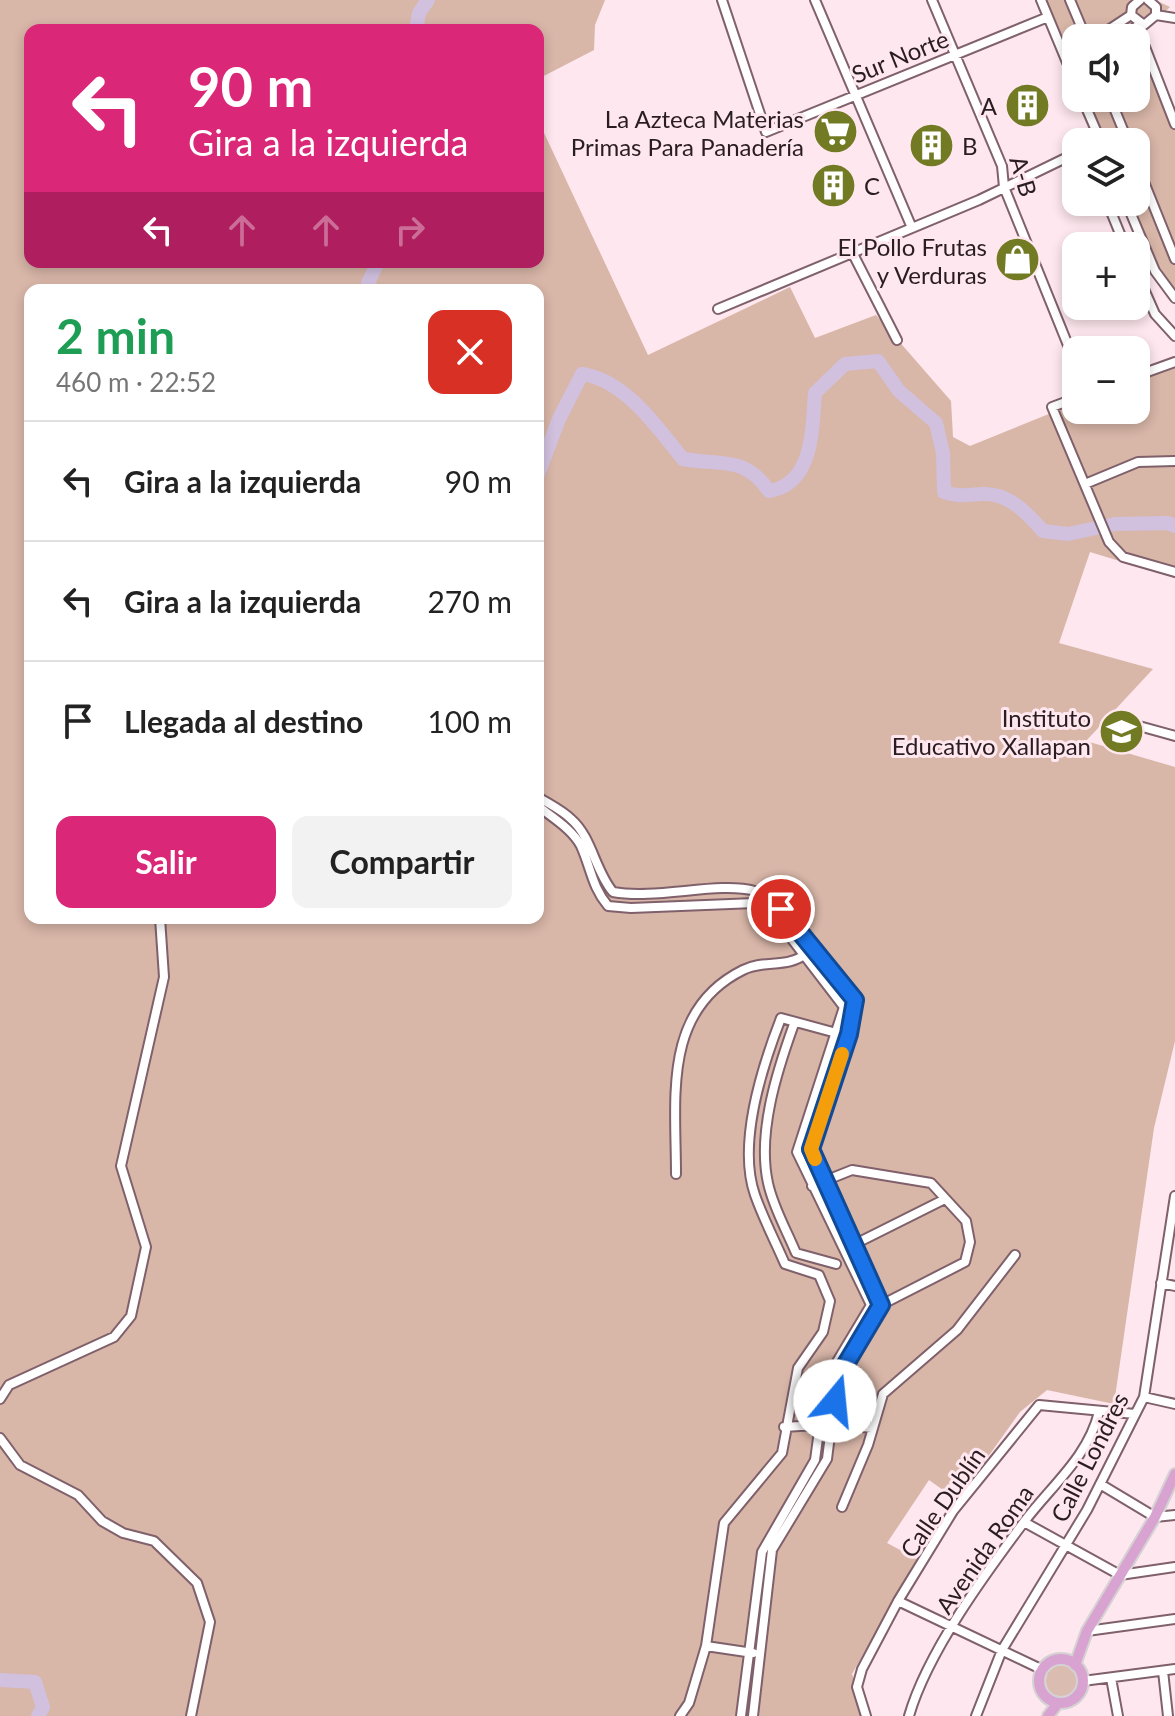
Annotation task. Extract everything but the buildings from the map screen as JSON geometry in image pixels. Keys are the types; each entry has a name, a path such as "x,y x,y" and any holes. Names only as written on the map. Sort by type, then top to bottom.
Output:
{"main road":[{"path":"1072,1663 1087,1631 1155,1517 1175,1474"},
{"path":"1054,1701 1040,1682 1043,1670 1053,1661 1072,1663"},
{"path":"1054,1701 1076,1698 1083,1681 1072,1663"},
{"path":"1048,1715 1054,1701"}],"street":[{"name":"Sur Norte","path":"722,0 766,132 1048,17"},
{"path":"815,0 912,228"},
{"name":"A-B","path":"932,0 1002,166 1004,187 1064,336"},
{"path":"1041,0 1062,50"},
{"path":"1070,0 1080,24"},
{"path":"1117,24 1131,15 1132,7 1140,0"},
{"path":"1152,1 1156,15"},
{"path":"1131,15 1140,24"},
{"path":"1156,15 1173,18"},
{"path":"1148,24 1156,15"},
{"path":"1150,60 1174,121"},
{"path":"1162,91 1175,100"},
{"path":"718,309 912,228 1062,160"},
{"path":"1150,197 1175,259"},
{"path":"1132,216 1155,271 1175,298"},
{"path":"852,252 897,340"},
{"path":"1150,303 1155,314 1175,336"},
{"path":"1150,371 1175,362"},
{"path":"1062,403 1052,407 1109,542 1123,557 1175,572"},
{"path":"1085,484 1138,462 1175,461"},
{"path":"1139,726 1175,736"},
{"path":"544,801 573,819 600,877 613,892 633,896 756,892 781,909 855,1000 849,1034 811,1149 881,1305"},
{"path":"544,811 572,832 581,847 594,888 608,906 631,908 755,903 778,921 844,1007 797,1152 812,1186 855,1252 871,1305 826,1380 815,1460 762,1552 741,1716"},
{"path":"0,1399 9,1385 114,1337 131,1316 146,1247 121,1166 164,977 160,924"},
{"path":"676,1174 675,1072 687,1028 700,1000 747,968 793,964 813,948"},
{"path":"680,1716 689,1703 706,1646 724,1523 782,1453 784,1427 798,1368 823,1332 830,1301 819,1275 785,1264 754,1193 748,1157 764,1061 781,1018 794,1024 849,1034"},
{"path":"794,1024 779,1065 764,1155 769,1186 796,1253 836,1264"},
{"path":"753,1716 772,1550 827,1459 837,1379 881,1305 965,1262 970,1242 966,1221 931,1183 852,1170 812,1186"},
{"name":"Calle Londres","path":"976,1716 1002,1650 1067,1543 1144,1397 1175,1196"},
{"path":"819,1275 945,1199"},
{"path":"842,1507 883,1394 957,1330 1015,1255"},
{"path":"1161,1283 1175,1286"},
{"path":"1144,1397 1175,1404"},
{"name":"Calle Dublín","path":"866,1716 857,1687 862,1669 898,1601 953,1511 1039,1405 1135,1414"},
{"name":"Avenida Roma","path":"909,1716 952,1626 1024,1522 1092,1439 1099,1412"},
{"path":"784,1427 832,1424 872,1428"},
{"path":"0,1438 20,1465 78,1495 102,1521 123,1533 154,1541 197,1583 210,1622 191,1716"},
{"path":"1100,1484 1155,1517 1175,1515"},
{"path":"1024,1522 1120,1575 1175,1567"},
{"path":"898,1601 1043,1670"},
{"path":"1087,1631 1175,1619"},
{"path":"706,1646 761,1654"},
{"path":"1083,1681 1175,1669"},
{"path":"1163,1671 1168,1716"},
{"path":"1111,1678 1118,1716"}],"shaded area":[{"path":"0,0 605,0 595,25 594,50 544,76 544,24 24,24 24,268 544,268 544,133 648,355 790,287 815,338 876,315 951,401 953,437 970,446 1062,409 1062,424 1150,424 1150,373 1175,363 1175,578 1090,552 1059,643 1153,669 1086,741 1175,767 1175,1041 1154,1128 1114,1404 1047,1390 1020,1412 957,1500 929,1480 887,1543 917,1559 852,1674 867,1716 0,1716"},
{"path":"1043,0 1155,0 1170,7 1150,26 1150,24 1062,24 1062,41"},
{"path":"1150,71 1175,127 1175,297 1150,247 1150,232 1144,232 1137,216 1150,216 1150,128 1100,128 1093,112 1150,112"},
{"path":"1062,1665 1073,1670 1078,1681 1073,1692 1062,1697 1051,1692 1046,1681 1051,1670"}],"waterway":[{"path":"417,24 419,13 428,0"},
{"path":"369,284 375,268"},
{"path":"544,458 559,419 582,374 598,378 626,395 683,459 741,467 760,480 769,491 795,478 803,466 811,438 815,393 845,364 878,361 899,391 936,423 943,453 944,492 1001,497 1024,511 1043,531 1068,534 1115,524 1168,523 1175,526"},
{"path":"0,1680 35,1682 43,1707 38,1716"}],"slow traffic":[{"path":"815,1159 811,1149 842,1054"}],"place":[{"name":"A","path":"1028,105"},
{"name":"La Azteca Materias Primas Para Panadería","path":"835,132"},
{"name":"B","path":"931,145"},
{"name":"C","path":"833,185"},
{"name":"El Pollo Frutas y Verduras","path":"1018,260"},
{"name":"Instituto Educativo Xallapan","path":"1122,731"}],"route":[{"path":"781,909 855,1000 849,1034 811,1149 881,1305 837,1379 835,1401"}]}
